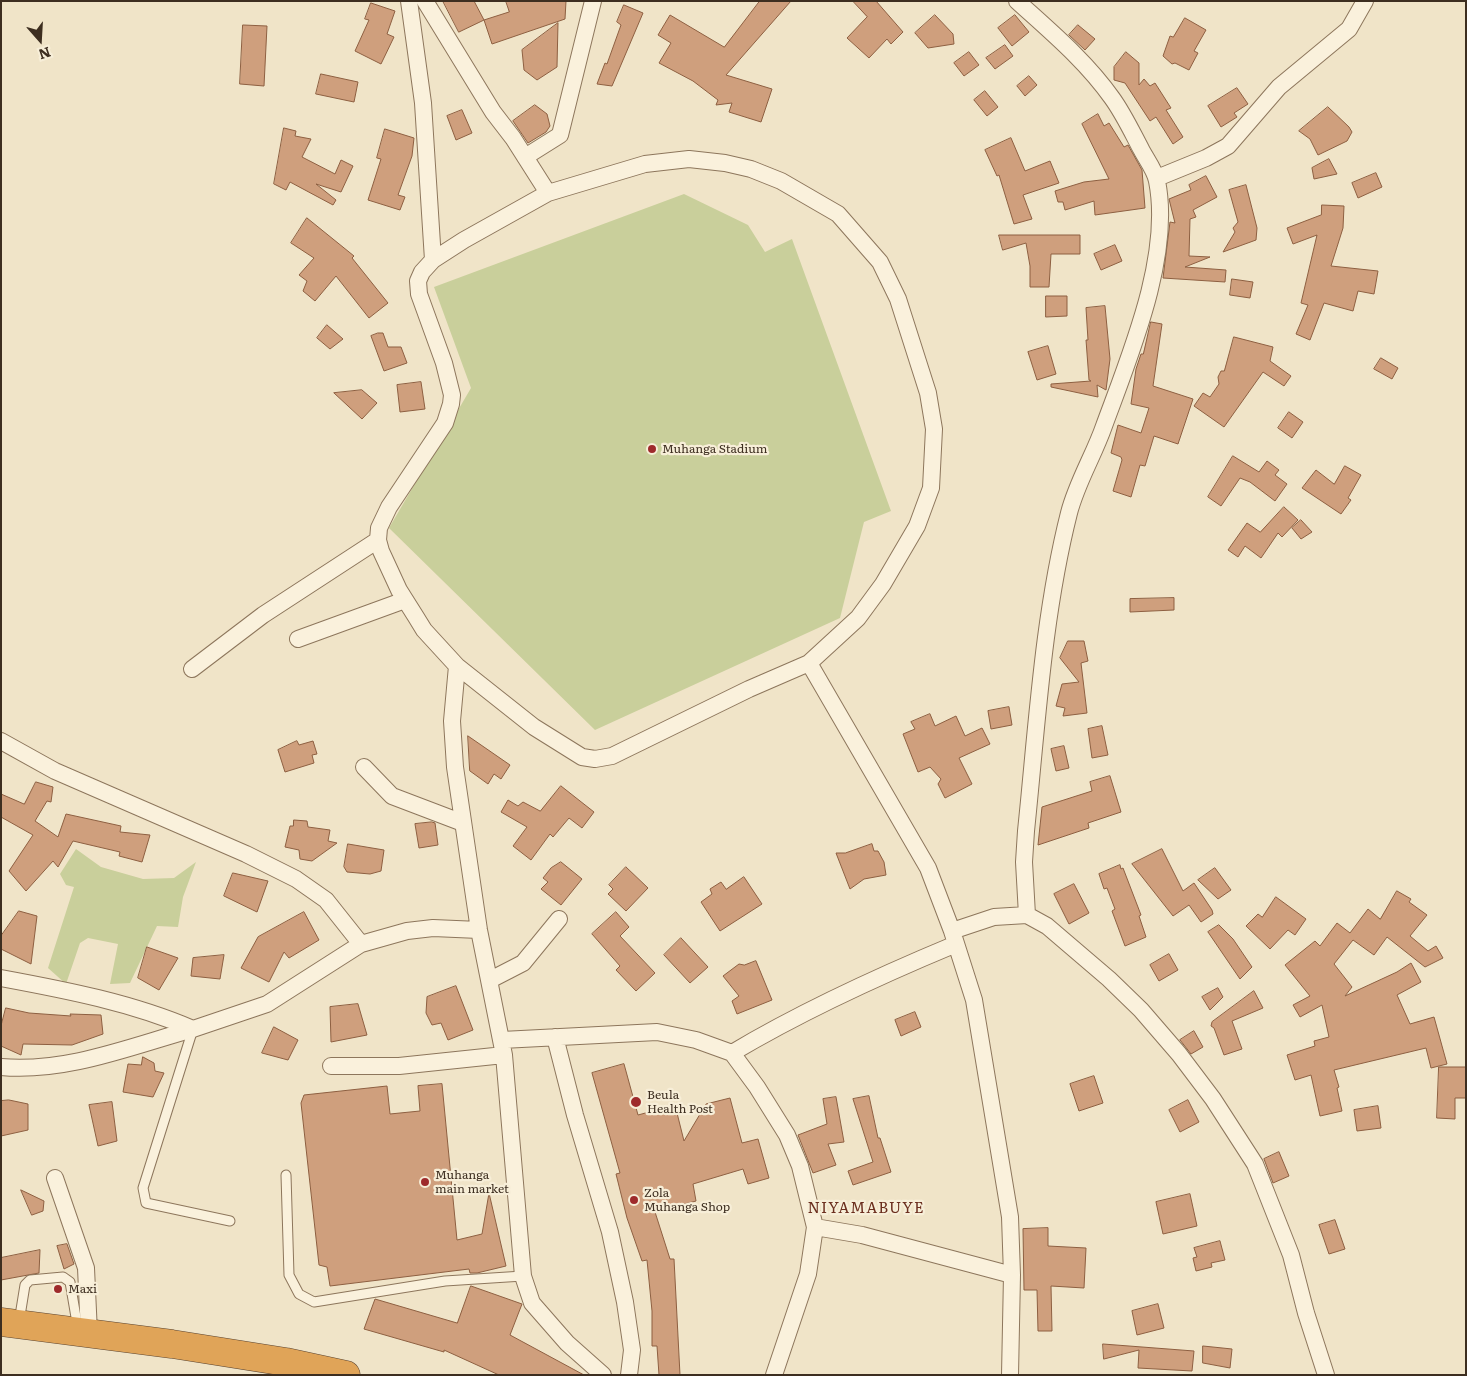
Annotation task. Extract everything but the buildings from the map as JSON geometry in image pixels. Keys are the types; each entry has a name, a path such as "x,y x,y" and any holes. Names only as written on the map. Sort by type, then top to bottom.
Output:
{"highway":[{"path":"10,1324 84,1332 231,1353 346,1375"}],"street":[{"path":"409,1 423,103 433,260"},
{"path":"425,1 493,112 525,157 548,194"},
{"path":"525,157 560,135 593,1"},
{"path":"1017,1 1097,79 1113,99 1157,178 1160,218 1154,268 1133,346 1098,443 1080,478 1069,512 1050,610 1025,839 1024,862 1027,915"},
{"path":"1157,178 1206,158 1228,146 1279,87 1349,29 1365,1"},
{"path":"689,159 725,163 751,169 781,181 838,214 880,262 898,300 928,393 934,429 931,488 917,526 883,584 858,618 809,663 749,689 647,741 612,756 595,759 582,757 534,726 457,666 424,630 405,600 381,551 378,540 378,528 389,507 445,423 451,404 452,395 444,363 420,294 418,281 422,272 433,260 464,240 548,194 645,164 689,159"},
{"path":"192,669 263,615 378,540"},
{"path":"298,639 405,600"},
{"path":"809,663 928,868 954,938 974,1000 1010,1217 1012,1275 1010,1375"},
{"path":"457,666 452,721 455,766 479,930 503,1047 523,1276 532,1303 567,1343 602,1375"},
{"path":"1,741 55,771 246,854 296,879 330,904 361,944"},
{"path":"364,767 392,796 463,823"},
{"path":"732,1053 778,1025 994,918 1027,915 1047,926 1066,941 1141,1010 1185,1061 1234,1128 1255,1164 1281,1227 1326,1375"},
{"path":"490,980 523,963 559,918"},
{"path":"1,1067 27,1069 60,1065 194,1029 267,1004 361,944 407,931 433,928 479,930"},
{"path":"1,978 45,986 154,1014 194,1029"},
{"path":"331,1066 399,1066 555,1037 657,1032 696,1040 732,1053 763,1095 787,1135 800,1166 815,1227 808,1274 774,1375"},
{"path":"555,1037 575,1115 610,1232 624,1293 632,1350 629,1375"},
{"path":"55,1178 86,1268 84,1332"},
{"path":"815,1227 862,1235 1012,1275"}],"lane":[{"path":"194,1029 143,1188 146,1203 230,1221"},
{"path":"286,1175 289,1275 300,1294 314,1302 445,1281 523,1276"},
{"path":"10,1324 25,1285 30,1280 63,1277 70,1282 84,1332"}],"green space":[{"name":"Muhanga Stadium","path":"684,194 748,225 765,252 792,239 891,511 864,522 840,618 595,730 389,528 471,388 434,287"},
{"path":"76,849 101,867 143,879 174,878 196,862 183,897 178,927 157,926 130,983 110,984 118,944 88,938 80,943 66,984 48,968 74,887 66,885 60,874"}],"place":[{"name":"Muhanga Stadium","path":"652,449"},
{"name":"Beula Health Post","path":"636,1102"},
{"name":"Muhanga main market","path":"425,1182"},
{"name":"Zola Muhanga Shop","path":"634,1200"},
{"name":"Maxi","path":"58,1289"}],"district":[{"name":"NIYAMABUYE","path":"866,1209"}]}
